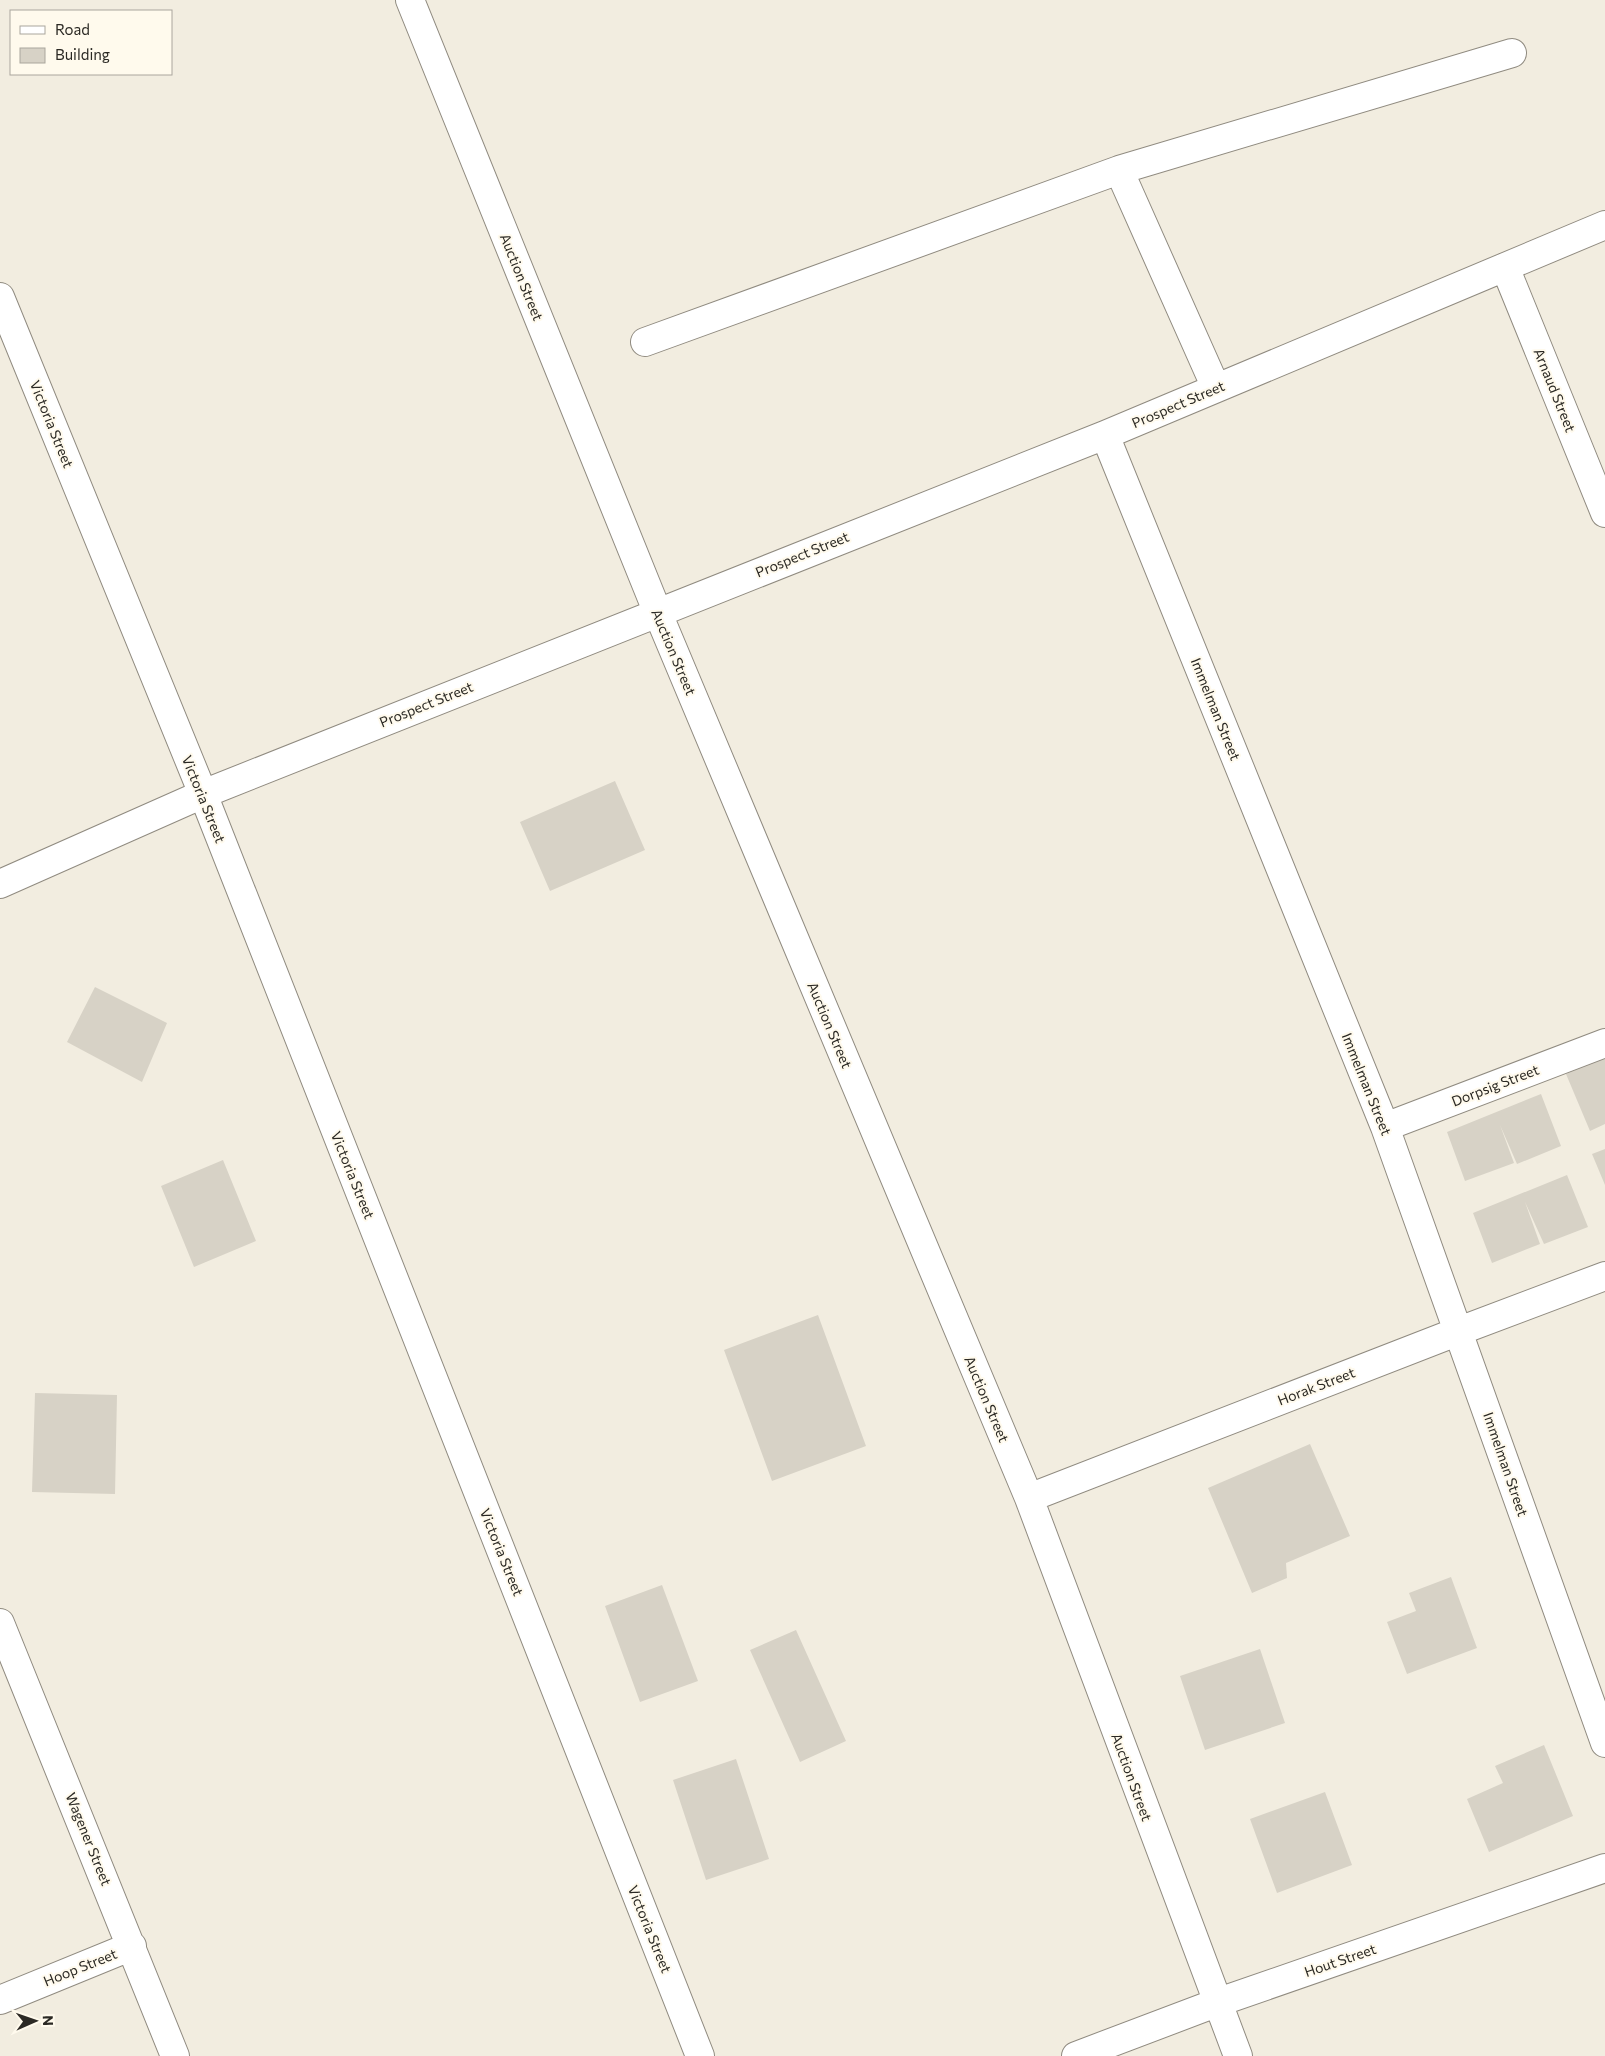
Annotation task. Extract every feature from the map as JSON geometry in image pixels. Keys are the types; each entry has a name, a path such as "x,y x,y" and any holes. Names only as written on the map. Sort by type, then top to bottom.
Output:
{"street":[{"name":"Auction Street","path":"410,0 657,611 1029,1498 1216,2003 1238,2056"},
{"path":"646,342 1118,170 1512,53"},
{"path":"1118,170 1216,388"},
{"name":"Prospect Street","path":"0,884 203,794 657,611 1105,435 1605,225"},
{"name":"Arnaud Street","path":"1505,267 1605,513"},
{"name":"Victoria Street","path":"0,297 203,794 700,2056"},
{"name":"Immelman Street","path":"1105,435 1385,1128 1605,1743"},
{"name":"Dorpsig Street","path":"1385,1128 1605,1043"},
{"name":"Horak Street","path":"1029,1498 1605,1276"},
{"name":"Wagener Street","path":"0,1623 175,2056"},
{"name":"Hout Street","path":"1076,2056 1216,2003 1605,1868"},
{"name":"Hoop Street","path":"0,2000 132,1946"}],"building":[{"path":"615,781 645,850 550,891 520,822"},
{"path":"95,987 167,1023 142,1082 67,1042"},
{"path":"1605,1057 1605,1124 1590,1131 1566,1074"},
{"path":"1541,1094 1561,1146 1517,1164 1500,1125 1514,1163 1465,1181 1447,1132"},
{"path":"1605,1149 1605,1185 1592,1154"},
{"path":"223,1160 256,1241 194,1267 161,1186"},
{"path":"1567,1175 1588,1227 1544,1244 1525,1202 1540,1244 1492,1263 1473,1213"},
{"path":"818,1315 866,1446 772,1481 724,1350"},
{"path":"35,1393 117,1395 115,1494 32,1492"},
{"path":"1310,1444 1350,1536 1286,1563 1287,1578 1252,1593 1208,1488"},
{"path":"1451,1577 1477,1648 1407,1674 1387,1622 1416,1611 1409,1593"},
{"path":"662,1585 698,1681 640,1702 605,1606"},
{"path":"796,1630 846,1741 800,1762 750,1650"},
{"path":"1260,1649 1285,1723 1205,1750 1180,1676"},
{"path":"1544,1745 1573,1816 1489,1852 1467,1799 1503,1783 1495,1766"},
{"path":"736,1759 769,1859 706,1880 673,1780"},
{"path":"1325,1792 1352,1865 1277,1893 1250,1819"}]}
